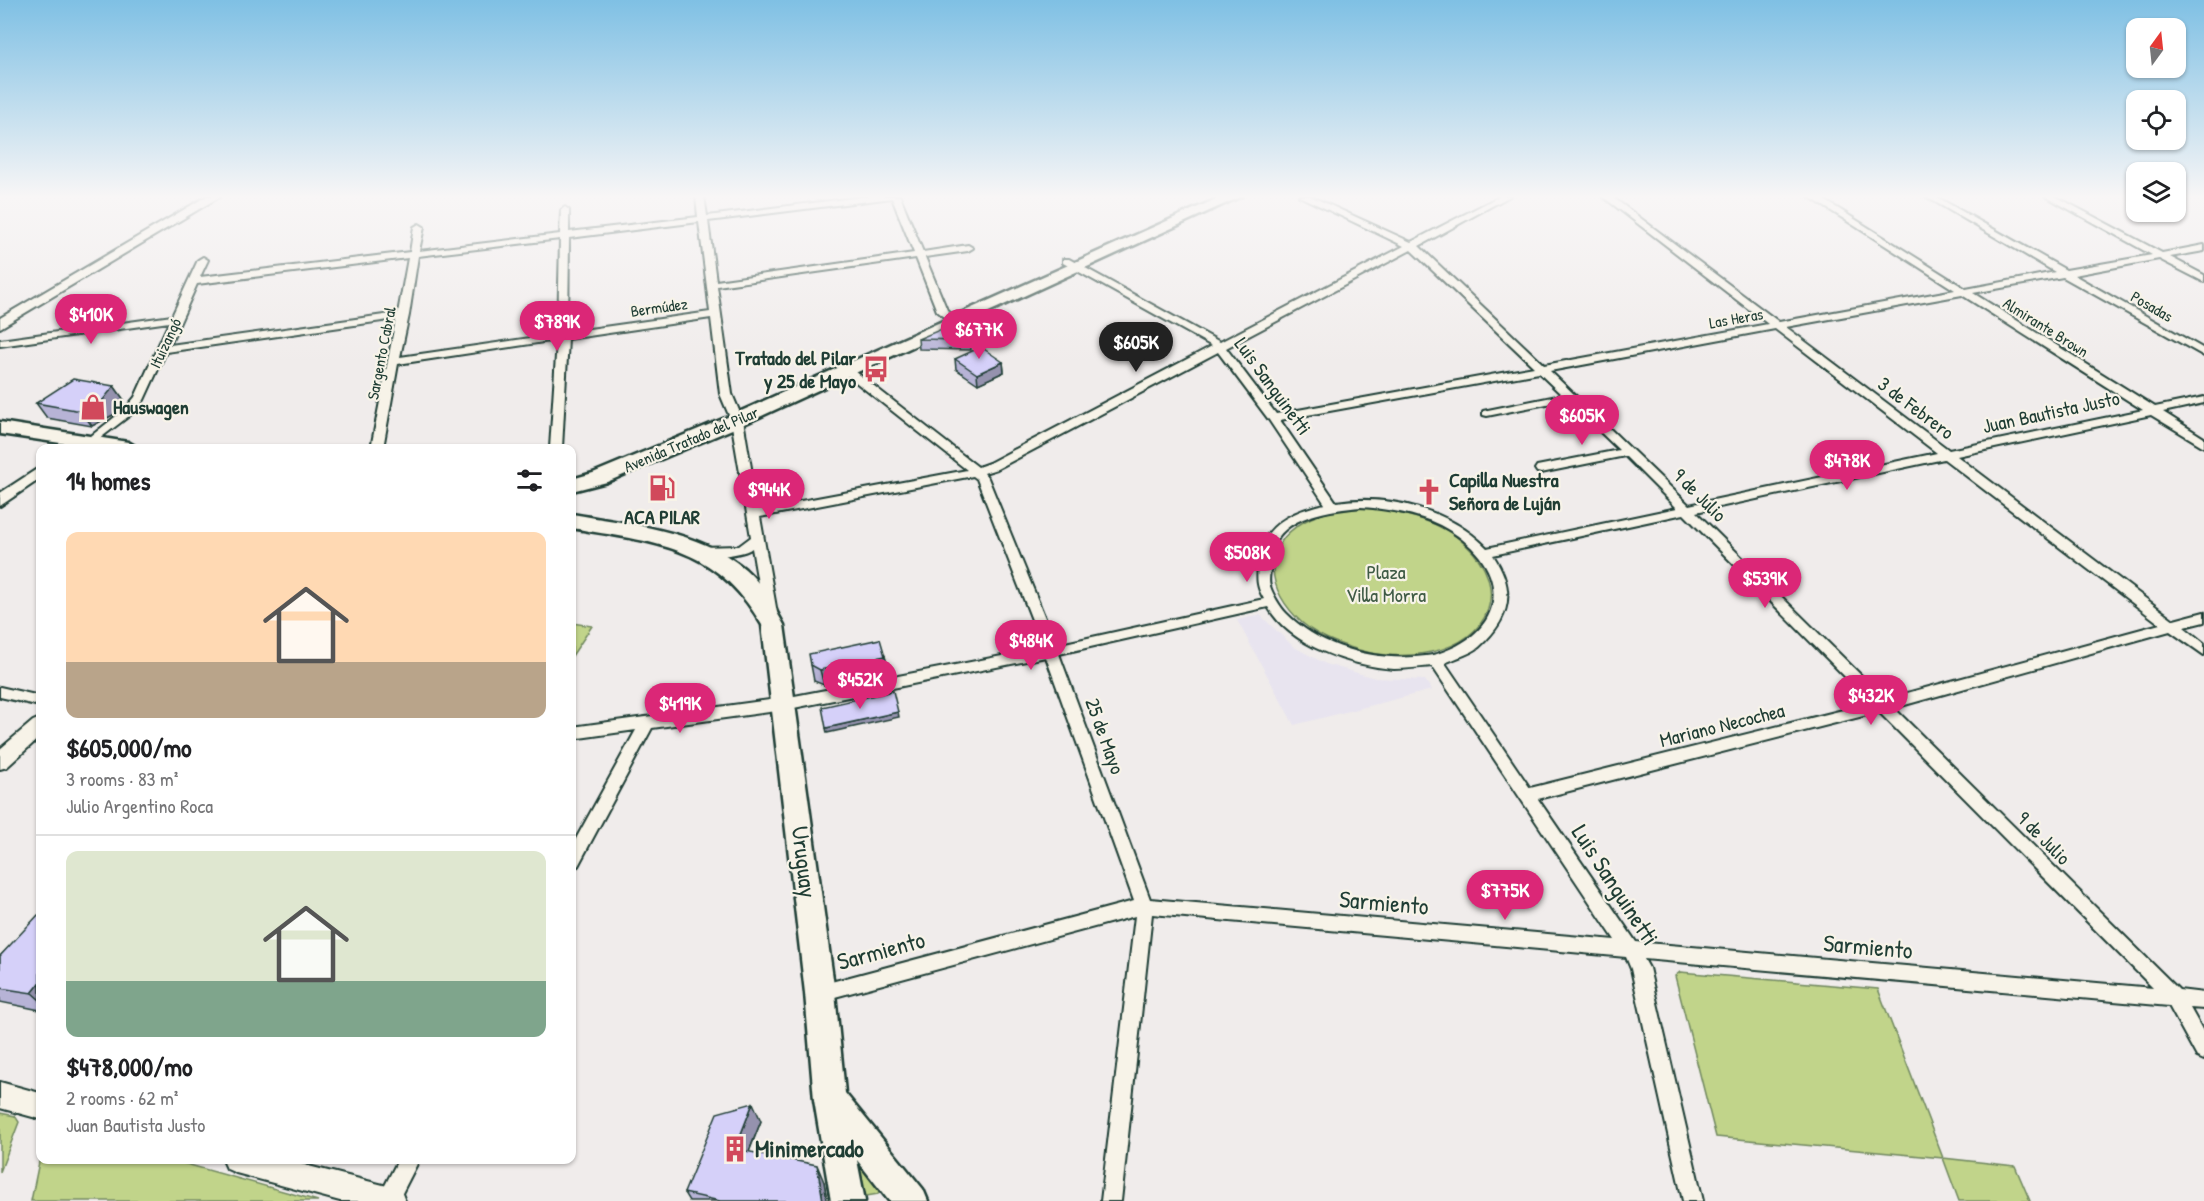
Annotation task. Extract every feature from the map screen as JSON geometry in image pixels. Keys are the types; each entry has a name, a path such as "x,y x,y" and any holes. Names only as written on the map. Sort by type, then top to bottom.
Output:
{"main road":[{"name":"Avenida Tratado del Pilar","path":"1072,265 1098,252"},
{"name":"Avenida Tratado del Pilar","path":"576,484 600,478 734,415 1103,252"},
{"name":"Avenida Tratado del Pilar","path":"576,479 591,470 734,415"},
{"path":"0,428 83,444"},
{"name":"Uruguay","path":"576,525 646,536 698,551 742,579 755,593 772,625 820,993 830,1100 848,1201"},
{"path":"830,1100 911,1201"}],"street":[{"path":"0,324 121,252"},
{"path":"194,281 416,252"},
{"name":"Sargento Cabral","path":"378,444 416,252"},
{"path":"556,444 563,336 564,252"},
{"name":"Uruguay","path":"708,252 726,394 734,415 772,625"},
{"path":"919,252 951,319"},
{"path":"713,284 940,252"},
{"path":"753,514 978,472 1398,252"},
{"name":"9 de Julio","path":"1420,252 1544,368 1884,705 2175,999 2204,1051"},
{"name":"3 de Febrero","path":"1679,252 2204,650"},
{"name":"Almirante Brown","path":"1900,252 2204,443"},
{"name":"Posadas","path":"2028,252 2204,353"},
{"path":"2153,252 2204,279"},
{"name":"Las Heras","path":"1273,418 2182,252"},
{"name":"Ituizangó","path":"83,444 135,405 163,349 202,260"},
{"name":"Luis Sanguinetti","path":"1072,265 1218,345 1273,418 1332,505"},
{"name":"Bermúdez","path":"394,361 716,314"},
{"path":"163,349 404,315"},
{"path":"0,343 177,318"},
{"name":"25 de Mayo","path":"843,366 978,472 1051,651 1144,906 1111,1201"},
{"path":"1487,412 1572,396"},
{"name":"Juan Bautista Justo","path":"1484,553 2204,400"},
{"path":"1541,469 1628,452"},
{"path":"0,501 36,475"},
{"path":"1362,502 1393,505 1423,513 1451,526 1484,553 1493,566 1502,587 1501,608 1492,629 1474,645 1436,661 1401,665 1365,661 1331,651 1301,635 1278,614 1270,602 1260,573 1265,549 1280,529 1287,524 1303,514 1332,505 1362,502"},
{"path":"698,551 742,550 756,539"},
{"path":"576,732 784,704 1051,651 1270,602"},
{"name":"Mariano Necochea","path":"1528,795 1884,705 2204,616"},
{"name":"Luis Sanguinetti","path":"1436,661 1631,950 1640,969 1693,1201"},
{"path":"0,692 36,700"},
{"path":"576,854 648,722"},
{"path":"0,761 36,730"},
{"name":"Sarmiento","path":"820,993 1144,906 2204,1001"},
{"path":"0,1095 36,1105"},
{"path":"251,1164 389,1200 407,1164"}],"shaded area":[{"path":"1260,615 1294,647 1326,664 1375,678 1425,680 1432,690 1294,725 1237,620"}],"green space":[{"name":"Plaza Villa Morra","path":"1373,508 1434,524 1456,536 1479,561 1488,578 1490,594 1488,610 1480,624 1468,636 1451,646 1431,652 1413,655 1377,654 1359,650 1317,634 1296,617 1285,604 1274,576 1277,550 1284,538 1296,527 1318,515 1342,510"},
{"path":"576,624 592,626 576,650"},
{"path":"1680,972 1878,989 1943,1158 1716,1137 1675,976"},
{"path":"0,1113 15,1116 19,1122 0,1172"},
{"path":"855,1152 880,1186 878,1194 861,1197"},
{"path":"1943,1158 2015,1166 2030,1201 1959,1201"},
{"path":"39,1164 186,1164 318,1201 31,1201"}],"building":[{"path":"949,326 970,340 918,339"},
{"path":"981,347 1003,362 977,374 955,359"},
{"path":"73,379 114,386 103,400 81,411 36,403"},
{"path":"880,639 885,656 820,670 811,665 809,654"},
{"path":"893,691 898,712 826,728 822,707"},
{"path":"36,917 36,988 32,993 0,988 0,956"},
{"path":"753,1103 735,1149 817,1165 823,1201 720,1201 684,1193 717,1113"}],"place":[{"name":"Tratado del Pilar y 25 de Mayo","path":"876,369"},
{"name":"Hauswagen","path":"93,407"},
{"name":"ACA PILAR","path":"662,488"},
{"name":"Capilla Nuestra Señora de Luján","path":"1429,492"},
{"name":"Minimercado","path":"735,1149"}]}
